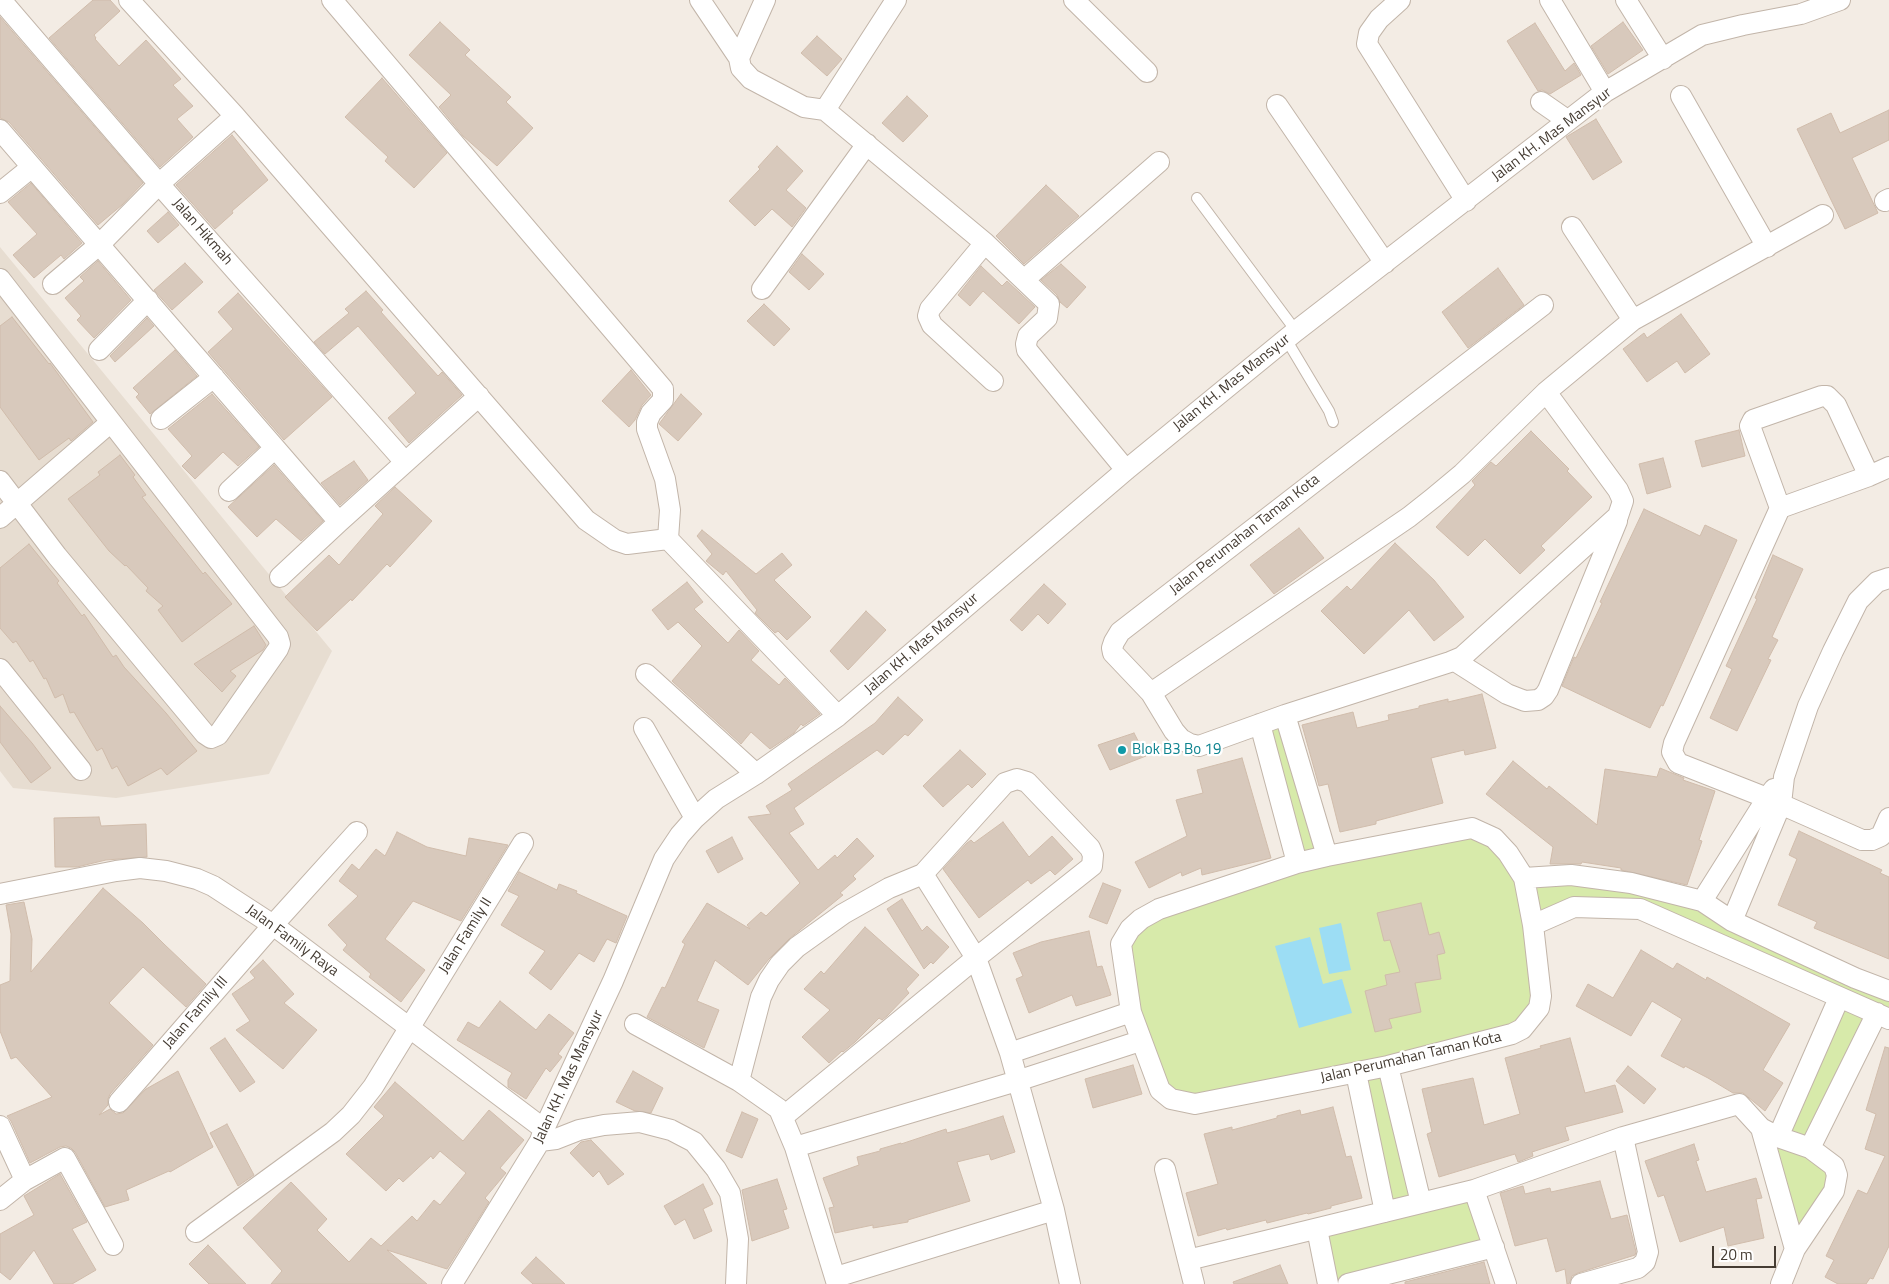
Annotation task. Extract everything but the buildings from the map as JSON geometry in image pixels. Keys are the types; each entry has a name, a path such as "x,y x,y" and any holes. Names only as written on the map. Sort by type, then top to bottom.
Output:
{"street":[{"name":"Jalan Hikmah","path":"1,0 159,184 405,462"},
{"path":"129,0 235,116 586,520 614,540 628,544 668,538"},
{"path":"332,0 663,389 663,400 651,413 646,422 648,434 655,448 665,479 670,510 668,538 838,716"},
{"path":"700,0 739,58 740,68 751,80 804,107 825,110 985,244 1050,304 1047,318 1028,336 1027,350 1126,470"},
{"path":"739,58 765,0"},
{"path":"825,110 896,0"},
{"path":"1074,0 1147,72"},
{"path":"1400,0 1379,19 1369,34 1367,44 1466,201"},
{"path":"1550,0 1605,92"},
{"path":"1626,0 1663,59"},
{"name":"Jalan KH. Mas Mansyur","path":"452,1284 542,1135 613,981 668,852 695,818 716,799 756,774 838,716 1126,470 1291,335 1605,92 1702,35 1801,14 1840,0"},
{"path":"1681,96 1767,247"},
{"path":"1541,102 1567,120"},
{"path":"1278,105 1385,263"},
{"path":"53,284 100,244 159,184 235,116"},
{"path":"0,130 339,522"},
{"path":"762,289 867,144"},
{"path":"1025,279 1159,162"},
{"path":"0,193 32,166"},
{"path":"1151,693 1409,517 1462,474 1546,392 1633,320 1823,215"},
{"path":"1572,228 1633,320"},
{"path":"985,244 930,309 928,316 932,325 994,381"},
{"path":"0,279 278,637 280,644 278,649 218,735 211,738 205,734 57,556 0,481"},
{"path":"99,350 148,300"},
{"name":"Jalan Perumahan Taman Kota","path":"1543,305 1120,632 1114,642 1113,653 1151,693 1181,739 1190,744 1200,746 1285,715 1455,661 1472,650 1618,516"},
{"path":"161,419 214,377"},
{"path":"1455,661 1507,694 1525,701 1538,700 1544,696 1623,502 1618,490 1546,392"},
{"path":"280,577 479,396"},
{"path":"1869,476 1836,405 1827,396 1822,396 1753,420 1750,426 1780,508 1674,743 1672,752 1678,763 1774,801 1862,840 1872,840 1881,836 1889,818"},
{"path":"0,518 111,422"},
{"path":"229,491 275,448"},
{"path":"1780,508 1889,467"},
{"path":"1732,921 1808,706 1858,601 1877,582 1889,578"},
{"path":"0,669 81,770"},
{"path":"646,674 756,774"},
{"path":"1285,715 1327,856"},
{"path":"1260,724 1297,863"},
{"path":"644,728 695,818"},
{"path":"739,1081 761,997 769,980 780,964 797,947 843,914 889,888 923,874 1005,783 1013,779 1027,782 1090,848 1093,860 1092,866 976,958 784,1116"},
{"path":"1702,902 1774,801"},
{"name":"Jalan Perumahan Taman Kota","path":"1472,828 1494,838 1502,845 1524,878 1533,925 1541,996 1539,1008 1522,1029 1512,1034 1388,1066 1195,1104 1172,1098 1160,1090 1140,1041 1131,1012 1121,944 1130,929 1142,919 1159,910 1297,863 1472,828"},
{"name":"Jalan Family III","path":"119,1102 273,925 357,832"},
{"name":"Jalan Family II","path":"196,1232 333,1132 351,1115 373,1087 523,843"},
{"name":"Jalan Family Raya","path":"0,894 140,868 166,871 198,879 213,886 273,925 409,1028 542,1135"},
{"path":"923,874 976,958 1010,1053 1054,1210 1070,1284"},
{"path":"1524,878 1571,875 1631,883 1702,902 1732,921 1855,978 1889,991"},
{"path":"1533,925 1574,907 1640,909 1883,1016 1810,1148"},
{"path":"1795,1249 1770,1133 1839,998"},
{"path":"1010,1053 1131,1012"},
{"path":"635,1024 739,1081 779,1109 784,1116 795,1147 836,1281 1054,1210"},
{"path":"795,1147 1017,1081 1140,1041"},
{"path":"1388,1066 1420,1203"},
{"path":"1356,1073 1385,1212"},
{"path":"1188,1260 1474,1190 1623,1138 1739,1104 1770,1133 1810,1148 1834,1166 1837,1174 1834,1191 1795,1249 1781,1284"},
{"path":"542,1135 556,1139 579,1130 604,1125 640,1122 671,1130 694,1142 716,1169 730,1193 738,1239 736,1284"},
{"path":"0,1126 25,1180"},
{"path":"1581,1284 1638,1268 1645,1262 1648,1252 1623,1138"},
{"path":"0,1200 25,1180 65,1158 113,1245"},
{"path":"1165,1169 1194,1284"},
{"path":"1474,1190 1506,1284"},
{"path":"1317,1229 1328,1284"},
{"path":"1348,1284 1494,1247"}],"lane":[{"path":"1198,198 1291,335 1329,410 1333,422"}],"shaded area":[{"path":"0,247 332,651 269,774 116,798 13,788 0,771"}],"green space":[{"path":"1285,715 1327,856 1472,828 1524,878 1702,901 1889,991 1889,1019 1877,1013 1810,1147 1837,1175 1795,1249 1761,1128 1778,1137 1839,998 1640,909 1574,907 1533,925 1533,1017 1388,1067 1420,1203 1474,1190 1494,1247 1348,1284 1328,1284 1317,1229 1385,1212 1356,1073 1171,1099 1140,1041 1130,929 1297,863 1260,724"}],"water":[{"path":"1341,923 1351,970 1329,974 1319,928"},
{"path":"1310,937 1323,984 1342,979 1352,1013 1299,1028 1275,946"}],"place":[{"name":"Blok B3 Bo 19","path":"1122,750"}]}
